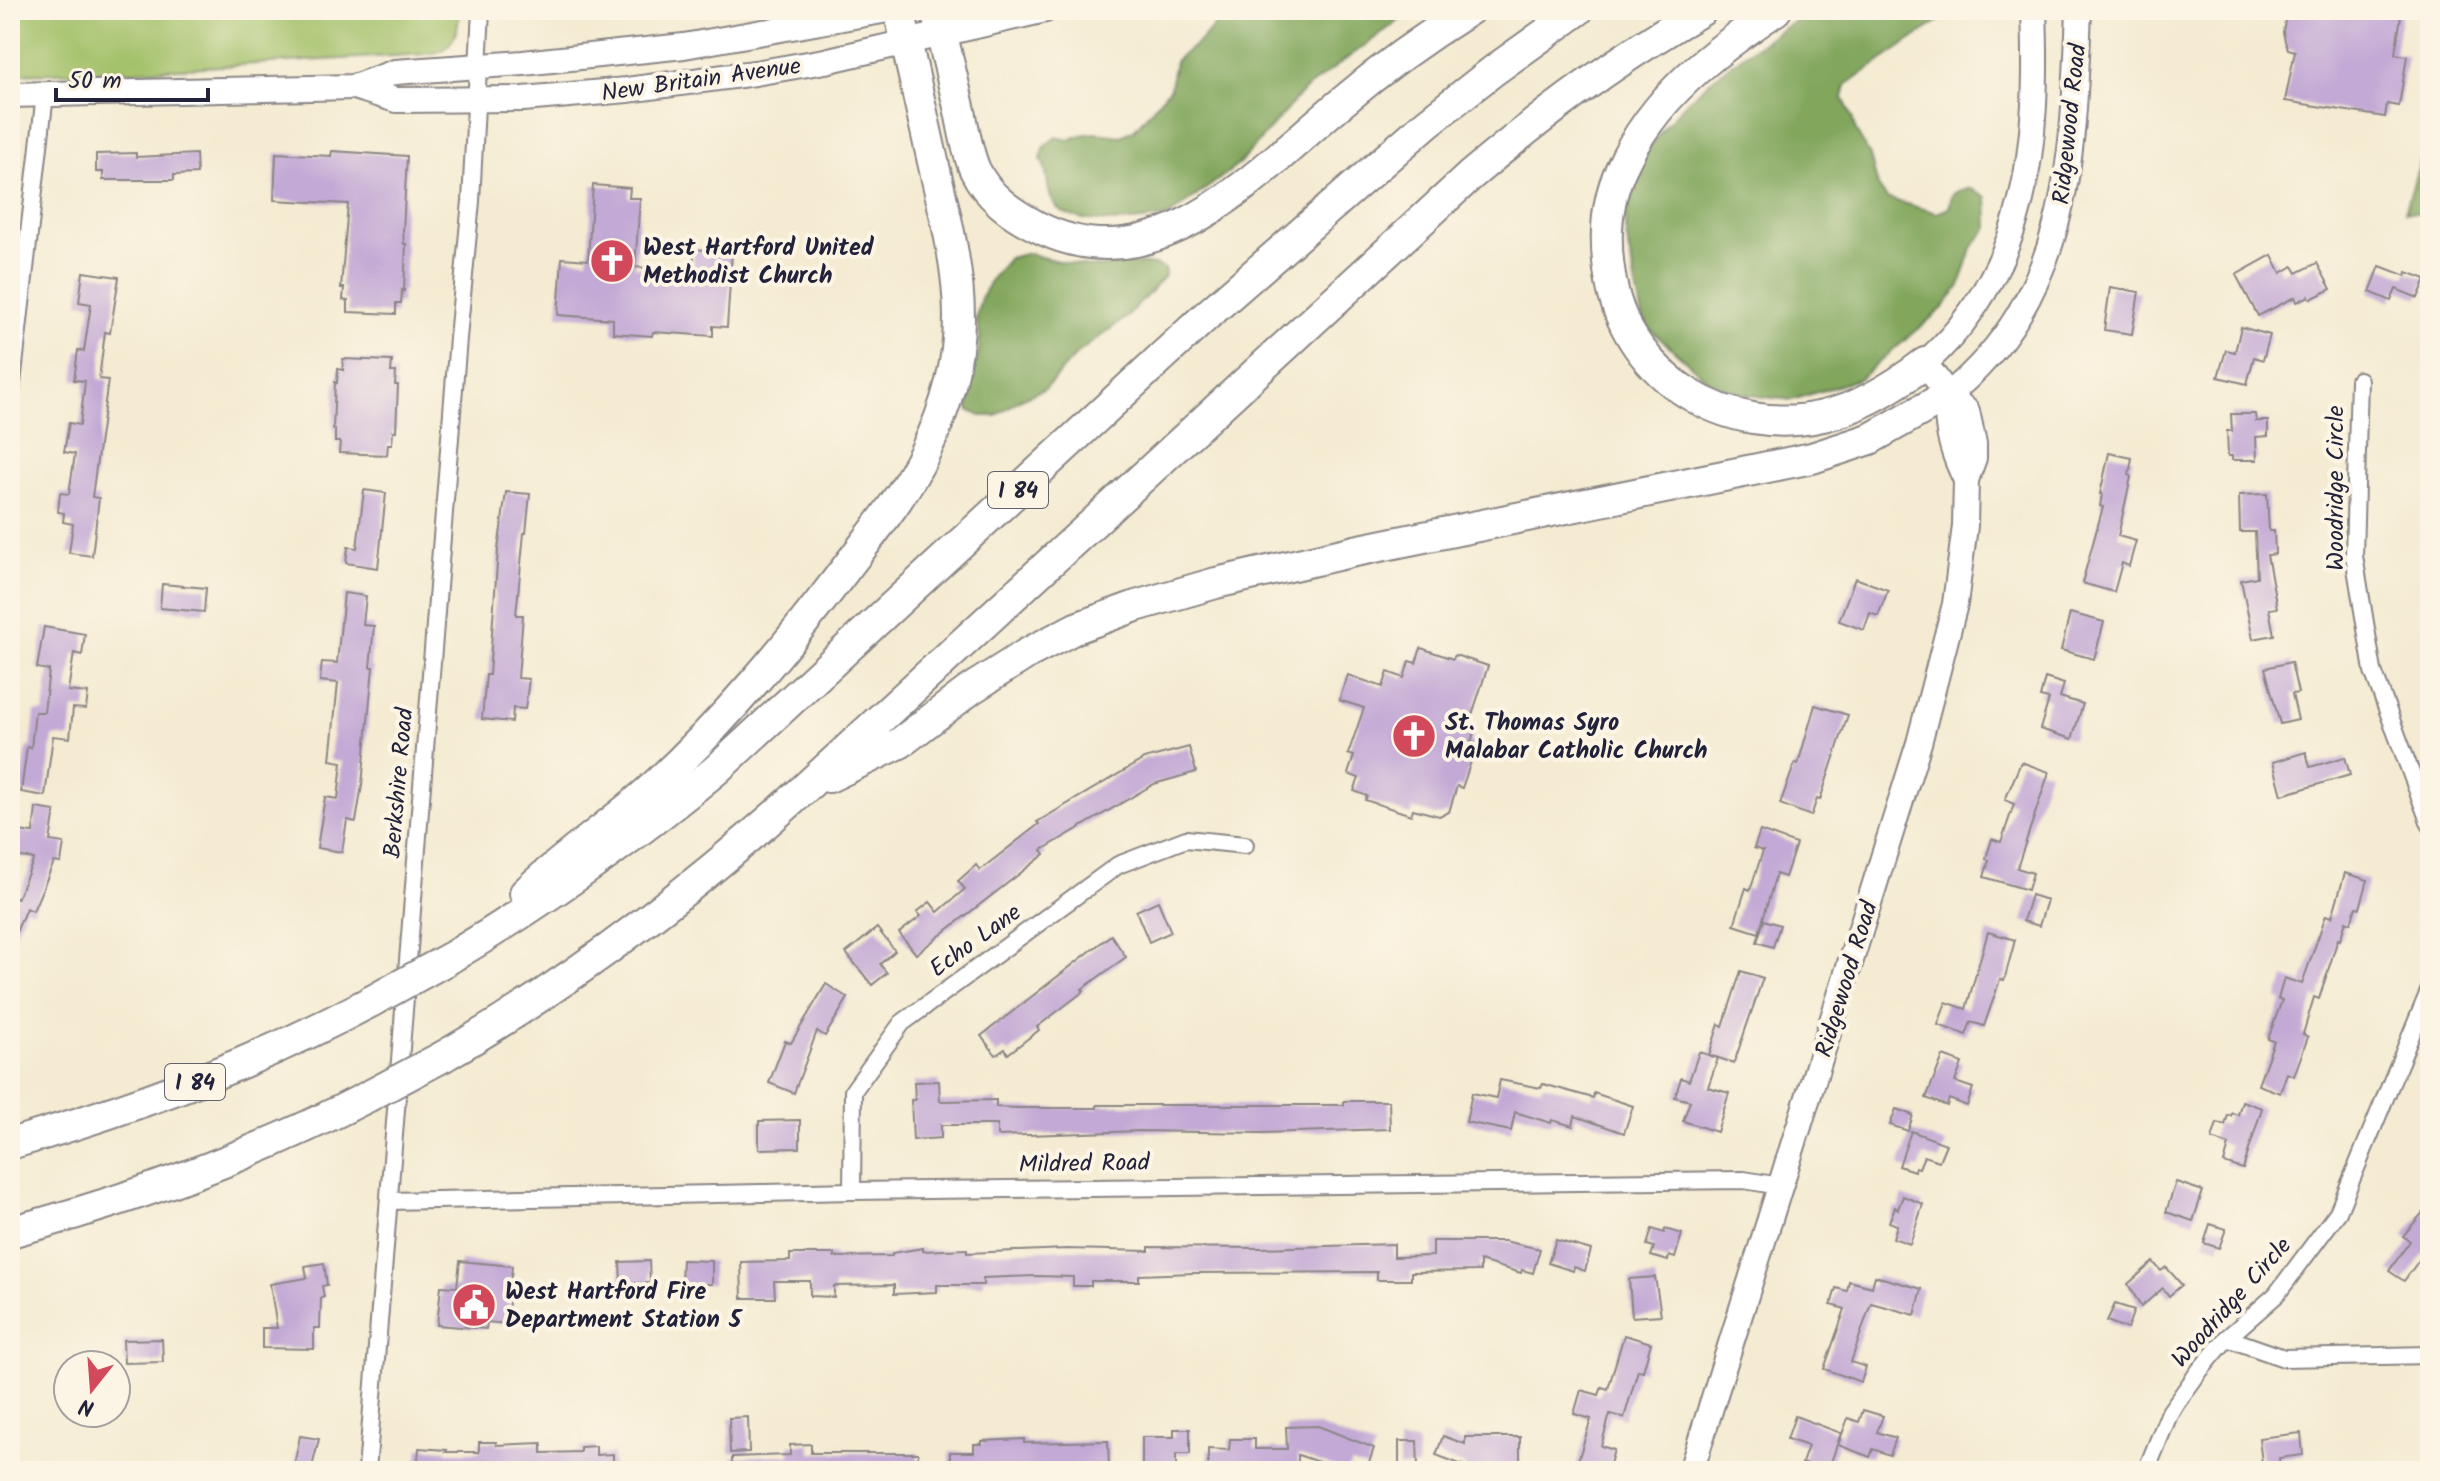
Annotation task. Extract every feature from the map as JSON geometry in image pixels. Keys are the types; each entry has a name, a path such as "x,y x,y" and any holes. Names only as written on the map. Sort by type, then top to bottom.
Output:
{"highway":[{"path":"487,936 537,882 630,807 718,724 829,590 893,505 926,451 951,381 958,338 959,304 945,212 899,10"},
{"path":"939,23 969,154 990,192 1008,210 1053,234 1079,242 1111,245 1135,243 1161,235 1212,208 1258,174 1383,70 1469,10"},
{"name":"I 84","path":"10,1144 187,1085 277,1048 450,958 612,852 716,770 1205,317 1427,123 1578,10"},
{"path":"10,1232 114,1202 203,1171 287,1136 444,1056 527,1006 631,934 726,859 809,785 1471,175 1586,84 1702,10"},
{"path":"1776,10 1683,81 1658,108 1629,152 1616,182 1607,226 1610,277 1621,316 1646,358 1676,386 1710,406 1746,418 1797,420 1834,413 1877,394 1925,363"},
{"path":"809,785 900,743 971,689 1028,653 1076,628 1136,606 1216,583 1355,551 1812,458 1870,439 1948,395"}],"main road":[{"name":"New Britain Avenue","path":"354,87 395,72 479,67 709,43 888,10"},
{"name":"New Britain Avenue","path":"10,95 354,87 396,100 573,96 675,85 790,67 906,43 939,23 1045,10"},
{"name":"Ridgewood Road","path":"1691,1471 1933,694 1958,584 1965,526 1966,480 1975,451 1969,416 1963,405 1948,395 1925,363 1955,333 1984,292 2005,253 2019,216 2031,145 2034,10"},
{"name":"Ridgewood Road","path":"1948,395 1983,363 2007,333 2029,297 2053,242 2066,186 2079,10"}],"street":[{"name":"Berkshire Road","path":"367,1471 477,100 481,10"},
{"path":"10,400 45,94"},
{"name":"Woodridge Circle","path":"2359,380 2354,556 2373,671 2430,824"},
{"name":"Echo Lane","path":"852,1191 853,1091 902,1023 1118,865 1186,839 1245,845"},
{"name":"Woodridge Circle","path":"2146,1471 2170,1412 2227,1338 2276,1295 2338,1212 2430,989"},
{"name":"Mildred Road","path":"389,1201 852,1191 1744,1180 1780,1186"},
{"path":"2227,1338 2284,1358 2430,1355"}],"green space":[{"path":"10,10 459,10 458,26 452,40 443,49 428,54 135,71 10,74"},
{"path":"1243,10 1413,10 1304,90 1238,165 1169,216 1105,222 1087,220 1059,210 1050,195 1041,159 1045,146 1056,137 1069,140 1095,133 1121,136 1134,130 1170,88 1175,61 1221,18"},
{"path":"1812,10 1949,10 1940,20 1846,85 1843,98 1870,156 1878,186 1886,198 1937,213 1949,208 1952,195 1965,189 1973,190 1987,197 1988,227 1972,248 1960,286 1943,308 1859,379 1792,400 1740,394 1707,380 1643,323 1625,229 1630,192 1644,158 1664,127 1690,99 1750,50"},
{"path":"2430,129 2430,214 2405,212"},
{"path":"1029,253 1091,267 1148,264 1165,269 1165,276 1127,317 1079,352 1046,388 1019,400 996,416 981,416 968,410 970,396 965,382 978,358 980,336 976,318 981,298 991,279 1009,258"}],"building":[{"path":"2287,10 2402,10 2395,54 2407,56 2399,106 2387,104 2385,117 2285,101 2295,51 2288,49 2283,32"},
{"path":"332,151 407,156 404,291 401,303 396,303 396,314 348,312 348,301 343,300 344,288 341,288 348,204 274,200 276,153 331,156"},
{"path":"136,153 136,157 196,154 197,174 174,175 174,180 103,180 103,172 96,172 96,154"},
{"name":"West Hartford United Methodist Church","path":"593,185 630,188 629,198 640,198 635,267 693,271 694,249 732,252 727,327 713,326 713,336 653,332 652,336 613,333 613,319 558,315 562,258 588,260"},
{"path":"2272,255 2281,273 2293,266 2297,273 2317,263 2331,289 2311,299 2309,296 2297,302 2295,297 2258,316 2236,275"},
{"path":"2380,266 2406,276 2407,272 2426,279 2418,298 2396,289 2391,301 2370,292"},
{"path":"83,272 119,277 110,333 105,332 99,379 108,380 92,497 99,498 92,556 69,553 73,524 63,522 64,513 58,512 60,493 69,494 75,454 64,452 69,423 80,425 85,381 74,380 78,350 84,351 91,304 79,302"},
{"path":"2110,287 2139,292 2132,334 2104,330"},
{"path":"2241,327 2270,335 2263,360 2254,357 2247,384 2218,377 2226,350 2235,352"},
{"path":"343,359 392,361 391,372 396,372 395,385 398,385 396,431 393,431 392,444 388,444 387,455 339,453 340,442 335,442 333,429 335,382 338,369 343,370"},
{"path":"2231,414 2255,414 2256,421 2268,421 2268,436 2256,437 2257,460 2232,460 2232,456 2228,456 2227,431 2232,431"},
{"path":"2109,453 2132,458 2118,536 2136,541 2129,566 2122,563 2114,592 2082,583 2103,507 2100,506 2100,494"},
{"path":"364,490 386,493 378,568 346,563 348,547 357,548"},
{"path":"506,492 530,494 516,615 523,615 518,678 529,679 525,709 513,708 512,722 482,719"},
{"path":"2267,494 2269,531 2274,531 2275,554 2267,555 2277,608 2269,609 2274,635 2253,639 2241,580 2257,577 2255,532 2240,532 2239,495"},
{"path":"1855,578 1888,590 1878,616 1870,613 1864,630 1839,621"},
{"path":"162,584 206,588 204,612 160,608"},
{"path":"344,593 366,596 363,625 374,626 362,785 356,822 347,820 342,852 317,848 325,797 338,799 342,762 330,760 338,683 320,681 322,662 337,663"},
{"path":"2070,613 2104,622 2094,659 2061,650"},
{"path":"44,627 85,634 82,655 74,653 68,691 88,693 86,709 73,708 70,738 53,736 45,796 21,792 35,712 44,712 49,670 37,668"},
{"name":"St. Thomas Syro Malabar Catholic Church","path":"1421,648 1488,666 1468,727 1475,729 1471,742 1477,744 1462,788 1457,786 1449,812 1439,816 1413,809 1411,815 1365,800 1367,796 1354,791 1359,778 1348,774 1354,756 1348,754 1364,708 1339,700 1348,675 1383,687 1388,672 1404,678 1409,661 1416,663"},
{"path":"2291,662 2298,693 2292,694 2298,720 2280,724 2265,668"},
{"path":"2045,678 2064,684 2060,697 2083,704 2072,739 2040,729 2049,699 2040,697"},
{"path":"1815,705 1848,715 1820,800 1817,799 1811,816 1780,804 1795,763 1798,764"},
{"path":"1189,747 1196,772 1154,784 1042,850 1045,854 916,954 899,933 921,916 917,912 930,902 938,912 965,889 958,881 976,865 980,870 1039,824 1037,822 1144,759"},
{"path":"2306,752 2310,767 2345,757 2350,775 2282,795 2273,762"},
{"path":"2021,762 2049,772 2017,868 2033,873 2028,890 1984,877 1992,839 2001,842 2014,804 2005,800"},
{"path":"36,808 55,811 50,841 64,843 61,863 54,862 33,911 26,908 10,947 10,896 17,899 34,859 15,856 19,831 33,833"},
{"path":"1760,831 1796,844 1785,877 1776,874 1759,933 1734,925 1763,851 1754,848"},
{"path":"2345,873 2368,880 2360,908 2356,907 2351,923 2346,921 2338,939 2319,999 2314,997 2303,1034 2308,1037 2294,1076 2287,1073 2280,1093 2258,1085 2274,1041 2268,1039 2282,1000 2278,999 2284,978 2302,984 2326,915 2332,917"},
{"path":"2031,895 2047,900 2039,926 2023,921"},
{"path":"1158,901 1171,932 1149,942 1136,911"},
{"path":"1764,920 1780,925 1773,947 1757,942"},
{"path":"877,928 895,951 880,964 887,973 872,985 846,953"},
{"path":"1988,932 2015,940 2004,981 2000,980 1984,1026 1971,1022 1966,1035 1938,1025 1946,1002 1966,1009"},
{"path":"1111,935 1126,957 1082,989 1084,991 1008,1054 1005,1049 996,1055 981,1036"},
{"path":"1741,971 1763,978 1734,1063 1709,1055 1719,1024 1723,1026"},
{"path":"826,984 848,998 825,1036 817,1031 794,1093 769,1083 785,1041 791,1043"},
{"path":"1699,1052 1718,1058 1708,1087 1729,1093 1717,1132 1683,1121 1690,1101 1675,1097 1681,1078 1689,1081"},
{"path":"1943,1056 1962,1063 1955,1082 1973,1088 1967,1106 1949,1099 1947,1106 1926,1098"},
{"path":"1500,1080 1541,1088 1543,1084 1593,1098 1594,1093 1633,1106 1624,1133 1575,1116 1573,1126 1515,1112 1511,1131 1466,1122 1472,1093 1496,1098"},
{"path":"939,1081 940,1101 996,1100 996,1107 1018,1108 1344,1105 1344,1101 1389,1101 1390,1129 1261,1133 1140,1131 997,1136 997,1125 941,1125 941,1138 913,1140 911,1100 915,1100 914,1082"},
{"path":"2242,1101 2262,1108 2243,1169 2224,1163 2229,1145 2212,1139 2217,1123 2225,1125 2228,1115 2238,1115"},
{"path":"1896,1109 1913,1115 1908,1131 1890,1125"},
{"path":"800,1120 800,1148 759,1149 759,1121"},
{"path":"1911,1131 1946,1144 1939,1161 1924,1156 1919,1168 1915,1167 1914,1171 1899,1166"},
{"path":"2176,1182 2203,1191 2193,1221 2166,1212"},
{"path":"1903,1196 1923,1204 1910,1244 1893,1238 1897,1225 1889,1222"},
{"path":"2430,1204 2430,1245 2404,1281 2389,1271 2410,1241 2403,1236"},
{"path":"2210,1224 2226,1229 2219,1248 2204,1243"},
{"path":"1652,1229 1682,1234 1675,1258 1669,1256 1668,1261 1651,1256 1654,1247 1647,1245"},
{"path":"1556,1240 1591,1250 1585,1271 1574,1267 1573,1271 1548,1263"},
{"path":"1433,1241 1504,1241 1540,1249 1533,1273 1522,1270 1521,1273 1480,1261 1480,1271 1411,1272 1411,1280 1377,1280 1377,1272 1194,1273 1139,1275 1139,1281 1091,1281 1091,1286 1073,1286 1073,1277 1036,1276 983,1278 983,1285 937,1285 937,1292 894,1294 894,1285 834,1286 834,1297 810,1296 810,1281 774,1281 775,1298 742,1298 741,1262 790,1261 790,1254 892,1256 892,1253 923,1248 923,1251 967,1249 967,1253 1394,1244 1394,1257 1433,1256"},
{"path":"682,1260 712,1261 712,1284 681,1284"},
{"name":"West Hartford Fire Department Station 5","path":"460,1261 512,1266 507,1324 487,1322 486,1329 437,1325 441,1286 457,1287"},
{"path":"649,1261 650,1283 621,1284 620,1262"},
{"path":"2153,1262 2161,1271 2166,1267 2182,1285 2169,1296 2163,1288 2141,1307 2128,1284"},
{"path":"324,1263 327,1285 322,1286 324,1297 321,1298 320,1328 314,1328 314,1349 262,1348 262,1328 277,1328 270,1284 307,1278 305,1266"},
{"path":"1875,1276 1922,1289 1915,1315 1871,1303 1851,1362 1866,1367 1861,1382 1824,1369 1845,1309 1831,1305 1836,1288 1847,1291 1849,1281 1872,1287"},
{"path":"1655,1277 1661,1315 1632,1317 1629,1279"},
{"path":"2115,1304 2134,1310 2127,1329 2107,1321"},
{"path":"1624,1335 1651,1343 1643,1371 1638,1370 1624,1418 1610,1414 1601,1446 1614,1450 1608,1471 1588,1471 1576,1467 1591,1419 1574,1414 1581,1390 1599,1395 1602,1387 1608,1389"},
{"path":"162,1339 163,1362 132,1363 132,1349 123,1349 123,1340"},
{"path":"1863,1410 1883,1416 1877,1432 1896,1438 1890,1455 1873,1449 1870,1457 1838,1445 1848,1418 1859,1422"},
{"path":"1795,1416 1841,1433 1828,1471 1802,1463 1808,1446 1787,1439"},
{"path":"748,1417 749,1452 730,1453 729,1418"},
{"path":"1318,1426 1374,1448 1367,1468 1351,1463 1345,1471 1298,1455 1298,1471 1208,1471 1208,1449 1229,1450 1230,1439 1255,1439 1255,1449 1287,1449 1286,1427"},
{"path":"1174,1429 1190,1429 1190,1454 1176,1454 1176,1471 1142,1471 1142,1437 1174,1437"},
{"path":"2301,1433 2303,1455 2279,1458 2280,1470 2263,1471 2259,1438"},
{"path":"300,1436 319,1439 311,1471 293,1471"},
{"path":"1443,1436 1465,1444 1465,1437 1520,1437 1520,1471 1465,1471 1465,1466 1436,1455"},
{"path":"1024,1439 1024,1443 1108,1441 1109,1471 950,1471 950,1452 974,1452 974,1444 982,1444 982,1441"},
{"path":"1399,1441 1417,1441 1418,1467 1399,1467"},
{"path":"479,1442 496,1442 496,1445 542,1443 542,1453 580,1452 580,1447 596,1446 596,1455 613,1454 613,1471 417,1471 419,1448 479,1452"},
{"path":"811,1444 811,1453 918,1453 918,1471 732,1471 732,1457 790,1455 790,1445"}],"place":[{"name":"West Hartford United Methodist Church","path":"612,261"},
{"name":"St. Thomas Syro Malabar Catholic Church","path":"1414,736"},
{"name":"West Hartford Fire Department Station 5","path":"474,1305"}]}
